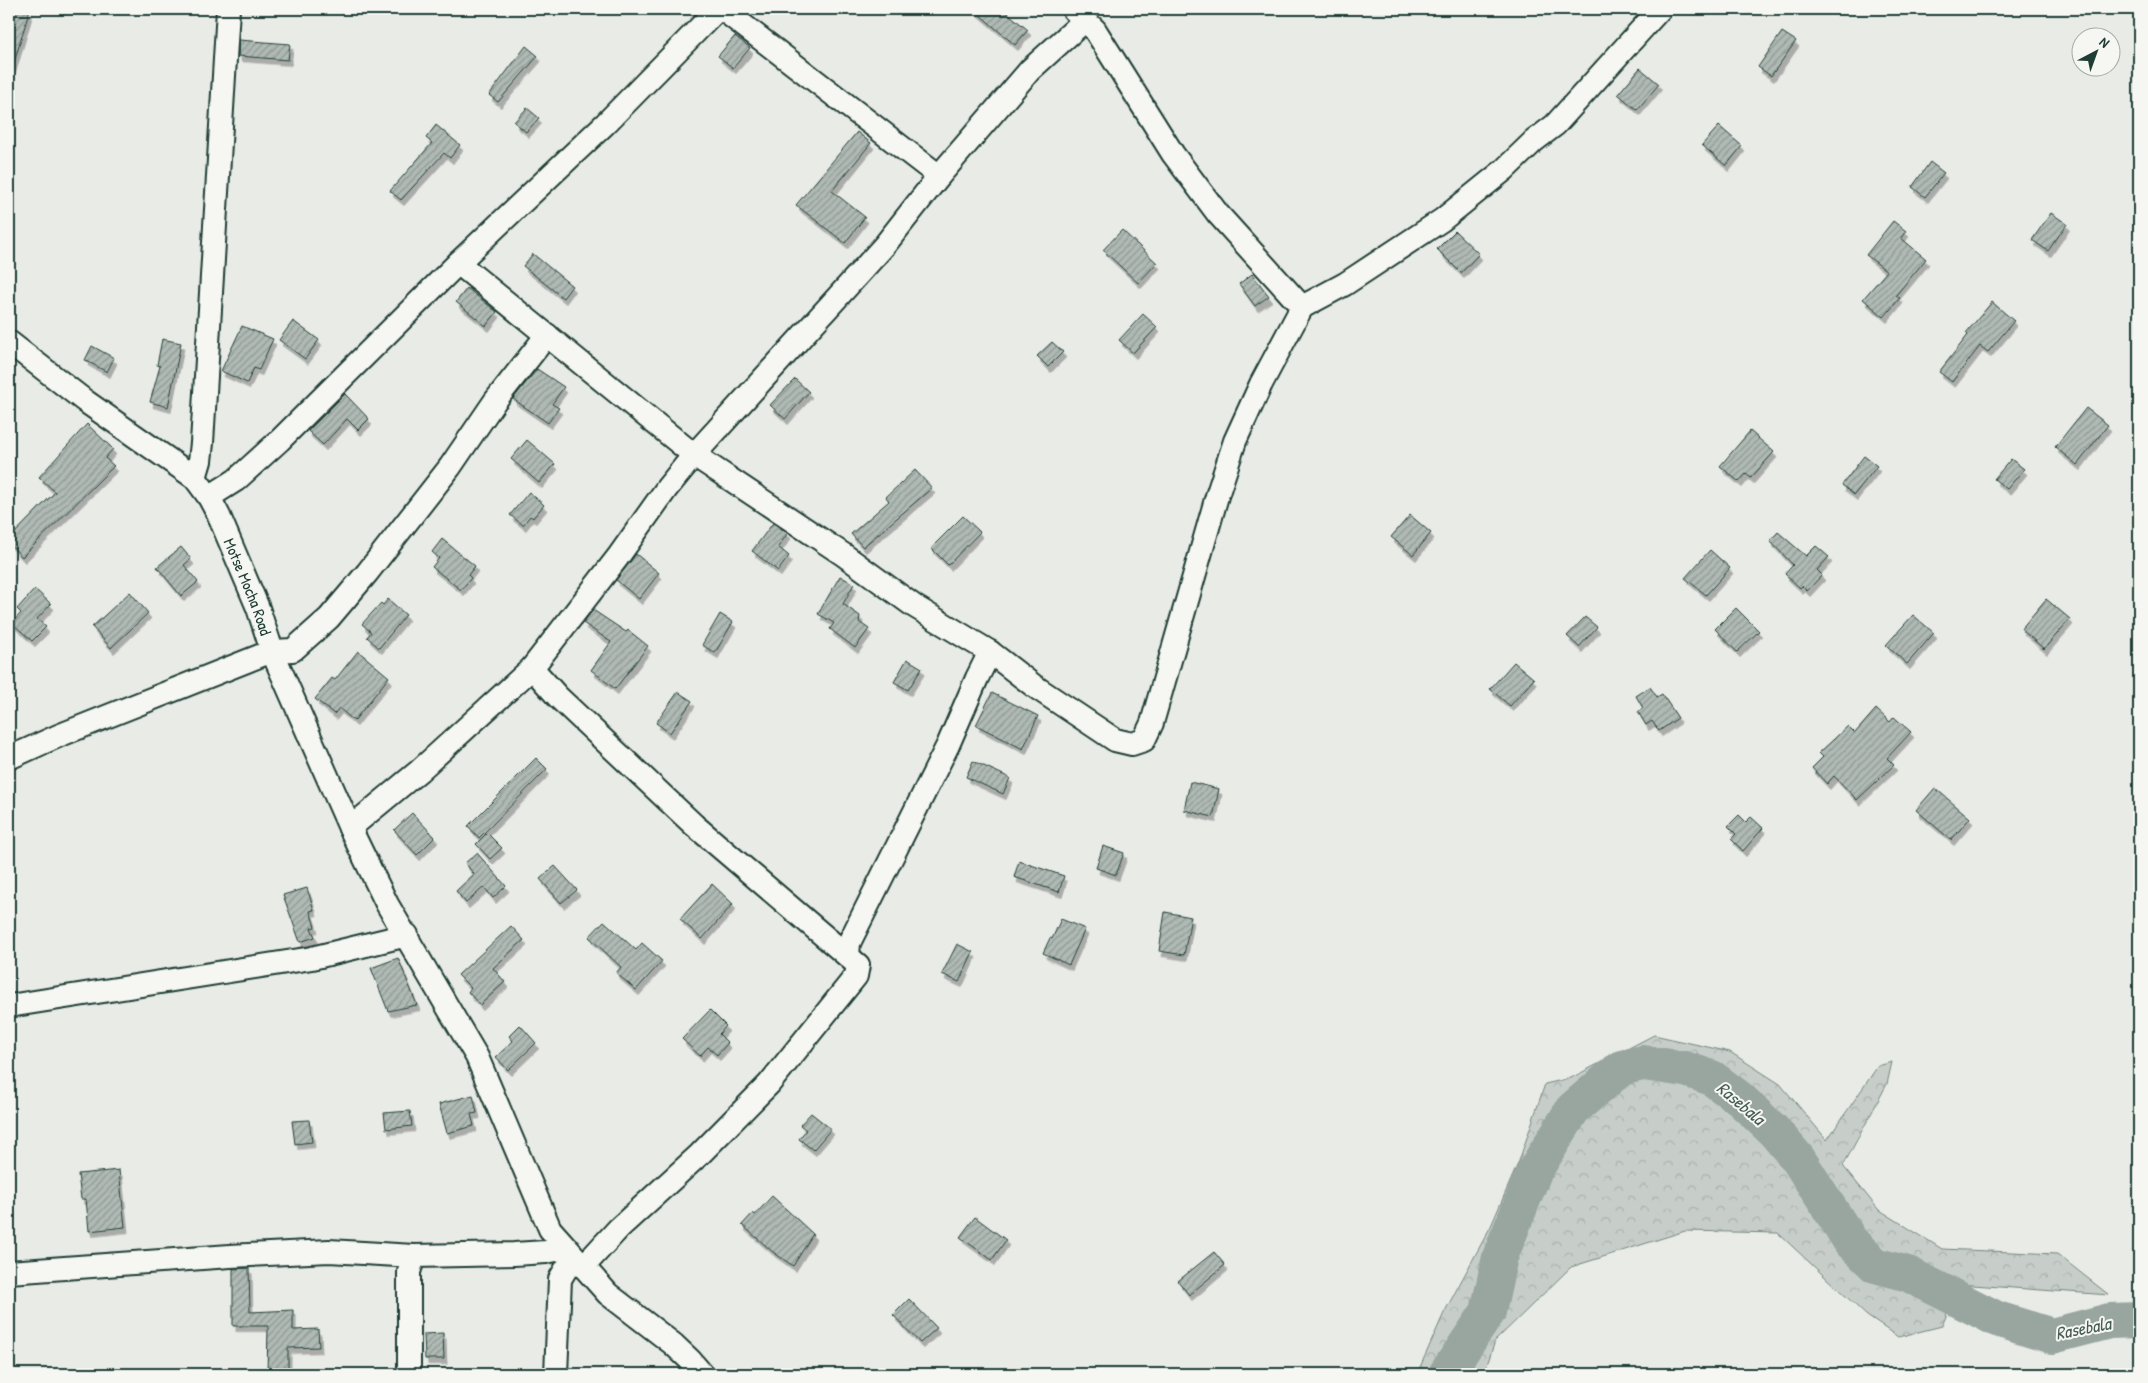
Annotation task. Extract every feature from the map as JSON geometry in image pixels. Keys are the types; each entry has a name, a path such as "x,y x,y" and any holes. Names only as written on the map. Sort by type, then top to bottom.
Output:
{"street":[{"path":"195,478 200,461 202,443 228,9"},
{"path":"209,497 236,480 280,440 458,263 605,124 720,9 939,176"},
{"path":"458,263 694,455 844,555 914,606 990,652 1042,691 1115,740 1132,744 1144,740 1152,724 1217,496 1235,442 1261,384 1302,307 1345,284 1442,220 1504,170 1555,125 1660,9"},
{"path":"350,828 419,771 532,668 618,558 667,488 694,455 884,246 939,176 1078,15 1095,30 1173,154 1218,214 1302,307"},
{"path":"547,335 495,401 450,466 361,581 329,618 293,650 272,651 350,828 387,904 407,935 477,1057 550,1229 608,1294 673,1344 702,1374"},
{"name":"Motse Mocha Road","path":"9,342 85,402 195,478 209,497 258,608 272,651 58,736 9,758"},
{"path":"848,956 849,943 948,745 990,652"},
{"path":"532,668 558,698 694,825 858,964 856,976 769,1084 700,1154 619,1228 574,1258 560,1279 556,1374"},
{"path":"9,1006 312,958 407,935"},
{"path":"9,1272 230,1256 329,1252 414,1256 546,1252 574,1258"},
{"path":"409,1374 409,1272 414,1256"}],"green space":[{"path":"1654,1035 1730,1052 1780,1084 1827,1140 1878,1066 1892,1062 1887,1084 1843,1166 1878,1209 1942,1249 2057,1254 2109,1295 1959,1284 1942,1326 1898,1337 1867,1316 1778,1233 1685,1231 1571,1267 1495,1341 1484,1374 1417,1374 1444,1313 1491,1226 1519,1161 1545,1084 1571,1078"}],"building":[{"path":"9,9 30,9 13,66 9,65"},
{"path":"973,9 1003,9 1028,30 1015,45"},
{"path":"1782,32 1796,41 1771,76 1758,67"},
{"path":"735,36 750,48 733,68 718,56"},
{"path":"239,40 290,44 288,60 238,56"},
{"path":"526,46 538,56 498,102 489,95"},
{"path":"1640,68 1659,84 1637,110 1618,94"},
{"path":"527,108 539,118 526,132 514,122"},
{"path":"436,125 460,145 450,158 444,153 401,200 390,191 432,143 426,138"},
{"path":"1719,126 1742,146 1726,166 1702,145"},
{"path":"857,132 871,143 832,191 865,217 845,243 796,205"},
{"path":"1930,162 1944,173 1925,197 1912,187"},
{"path":"2051,213 2067,224 2048,251 2032,240"},
{"path":"1893,221 1906,231 1901,238 1926,259 1896,295 1900,298 1884,317 1863,299 1887,271 1866,255"},
{"path":"1122,230 1157,263 1138,283 1103,250"},
{"path":"1455,231 1479,254 1461,273 1437,249"},
{"path":"533,254 572,286 563,298 523,266"},
{"path":"1252,274 1269,296 1255,306 1239,284"},
{"path":"467,288 497,312 486,326 456,302"},
{"path":"1992,302 2014,321 1988,352 1980,346 1952,382 1939,372 1968,335 1966,333"},
{"path":"1143,314 1157,327 1133,353 1119,340"},
{"path":"293,321 319,340 305,359 279,340"},
{"path":"242,326 273,339 259,370 254,368 247,383 221,371"},
{"path":"162,339 181,343 168,407 150,402 160,366 157,365"},
{"path":"1052,342 1063,352 1048,367 1037,356"},
{"path":"92,346 114,358 107,372 85,360"},
{"path":"537,369 564,387 552,404 559,408 548,423 513,399"},
{"path":"795,379 809,392 785,419 770,405"},
{"path":"345,394 369,419 358,430 347,419 323,445 308,431"},
{"path":"2086,408 2108,425 2077,465 2055,447"},
{"path":"87,424 113,449 105,458 114,466 22,557 9,543 9,539 55,492 39,477"},
{"path":"1750,431 1774,452 1751,478 1746,474 1739,482 1720,466"},
{"path":"527,440 555,464 539,483 511,459"},
{"path":"1864,456 1877,466 1854,495 1842,485"},
{"path":"2011,459 2024,469 2007,489 1994,479"},
{"path":"915,470 932,488 863,547 851,534 889,501 886,497"},
{"path":"529,492 544,505 533,518 530,516 523,525 510,515"},
{"path":"1410,515 1431,533 1413,555 1391,537"},
{"path":"963,516 980,532 948,565 931,548"},
{"path":"773,523 788,533 778,547 789,556 778,571 752,551"},
{"path":"1778,532 1806,556 1816,546 1829,557 1817,570 1822,575 1807,591 1802,586 1800,588 1785,574 1793,565 1770,541"},
{"path":"442,539 475,566 468,575 471,578 461,590 432,567 439,558 432,552"},
{"path":"181,547 191,559 184,565 198,582 181,596 157,567"},
{"path":"1710,550 1730,568 1706,595 1685,578"},
{"path":"636,554 659,573 639,599 616,580"},
{"path":"840,576 854,584 843,604 860,616 859,622 869,629 855,648 830,629 834,623 818,614"},
{"path":"35,589 51,604 37,619 46,627 32,641 12,623 21,613 17,609"},
{"path":"130,592 148,613 111,648 92,627"},
{"path":"388,599 406,615 379,648 367,637 371,632 362,624 381,603 383,605"},
{"path":"2046,599 2070,619 2044,649 2021,629"},
{"path":"1736,608 1759,631 1737,652 1715,629"},
{"path":"593,610 626,632 628,630 648,646 615,689 591,670 611,642 583,623"},
{"path":"720,614 733,622 715,653 702,645"},
{"path":"1913,615 1934,633 1907,664 1886,645"},
{"path":"1585,617 1597,627 1579,647 1567,636"},
{"path":"358,651 389,677 354,721 339,708 334,714 315,699 332,678 335,680"},
{"path":"907,659 922,668 908,690 894,682"},
{"path":"1514,662 1534,679 1510,706 1490,689"},
{"path":"1650,687 1657,697 1662,694 1678,718 1659,731 1652,721 1646,725 1638,712 1643,708 1636,696"},
{"path":"678,692 692,701 670,733 656,723"},
{"path":"992,693 1038,716 1023,749 976,725"},
{"path":"1876,709 1890,722 1894,717 1911,732 1887,758 1894,765 1857,800 1834,776 1827,784 1812,768 1823,757 1819,753 1848,726 1855,733"},
{"path":"536,758 547,769 479,838 468,826"},
{"path":"973,761 1010,778 1003,794 966,777"},
{"path":"1190,782 1219,789 1213,817 1184,810"},
{"path":"1935,788 1970,818 1951,840 1916,810"},
{"path":"412,813 435,837 417,855 394,830"},
{"path":"1739,815 1746,822 1751,817 1763,828 1743,851 1731,839 1736,834 1728,826"},
{"path":"487,833 502,848 490,859 476,844"},
{"path":"1103,846 1124,853 1116,875 1096,868"},
{"path":"477,853 506,886 493,898 484,887 466,903 456,891 474,874 465,863"},
{"path":"1019,861 1064,876 1059,892 1014,877"},
{"path":"555,866 577,890 561,903 540,879"},
{"path":"712,884 733,904 702,939 680,919"},
{"path":"307,888 314,910 310,911 315,927 311,928 315,937 300,942 283,895"},
{"path":"1165,912 1191,917 1184,955 1159,951"},
{"path":"1061,919 1085,929 1069,965 1043,953"},
{"path":"604,921 636,950 642,943 662,961 636,990 616,973 621,967 589,937"},
{"path":"511,926 524,940 493,968 505,982 480,1005 468,992 471,988 458,975"},
{"path":"957,944 973,952 959,982 942,974"},
{"path":"398,958 417,1005 388,1011 371,968"},
{"path":"710,1010 726,1026 719,1034 728,1043 717,1055 708,1047 700,1056 682,1039"},
{"path":"520,1025 536,1043 508,1070 496,1057 513,1041 509,1036"},
{"path":"473,1095 477,1113 471,1114 474,1126 447,1133 439,1104"},
{"path":"410,1111 412,1126 386,1129 384,1113"},
{"path":"811,1113 831,1129 813,1150 799,1139 806,1130 800,1125"},
{"path":"309,1120 312,1142 295,1144 292,1121"},
{"path":"119,1170 125,1227 89,1231 86,1199 81,1199 78,1174"},
{"path":"772,1196 813,1234 793,1266 773,1252 742,1225 753,1213 755,1215"},
{"path":"975,1217 1006,1240 992,1260 960,1237"},
{"path":"1214,1252 1225,1265 1189,1295 1178,1281"},
{"path":"249,1268 250,1312 293,1310 293,1330 318,1329 319,1347 288,1348 288,1374 267,1374 268,1326 233,1326 233,1269"},
{"path":"909,1299 937,1328 920,1343 893,1315"},
{"path":"443,1333 444,1359 425,1359 424,1334"}],"waterway":[{"name":"Rasebala","path":"1446,1374 1488,1312 1500,1257 1534,1172 1573,1109 1621,1068 1643,1063 1685,1069 1712,1078 1740,1099 1775,1132 1798,1159 1851,1242 1875,1265 1908,1274 1997,1319 2052,1336 2110,1321 2139,1320"}]}
